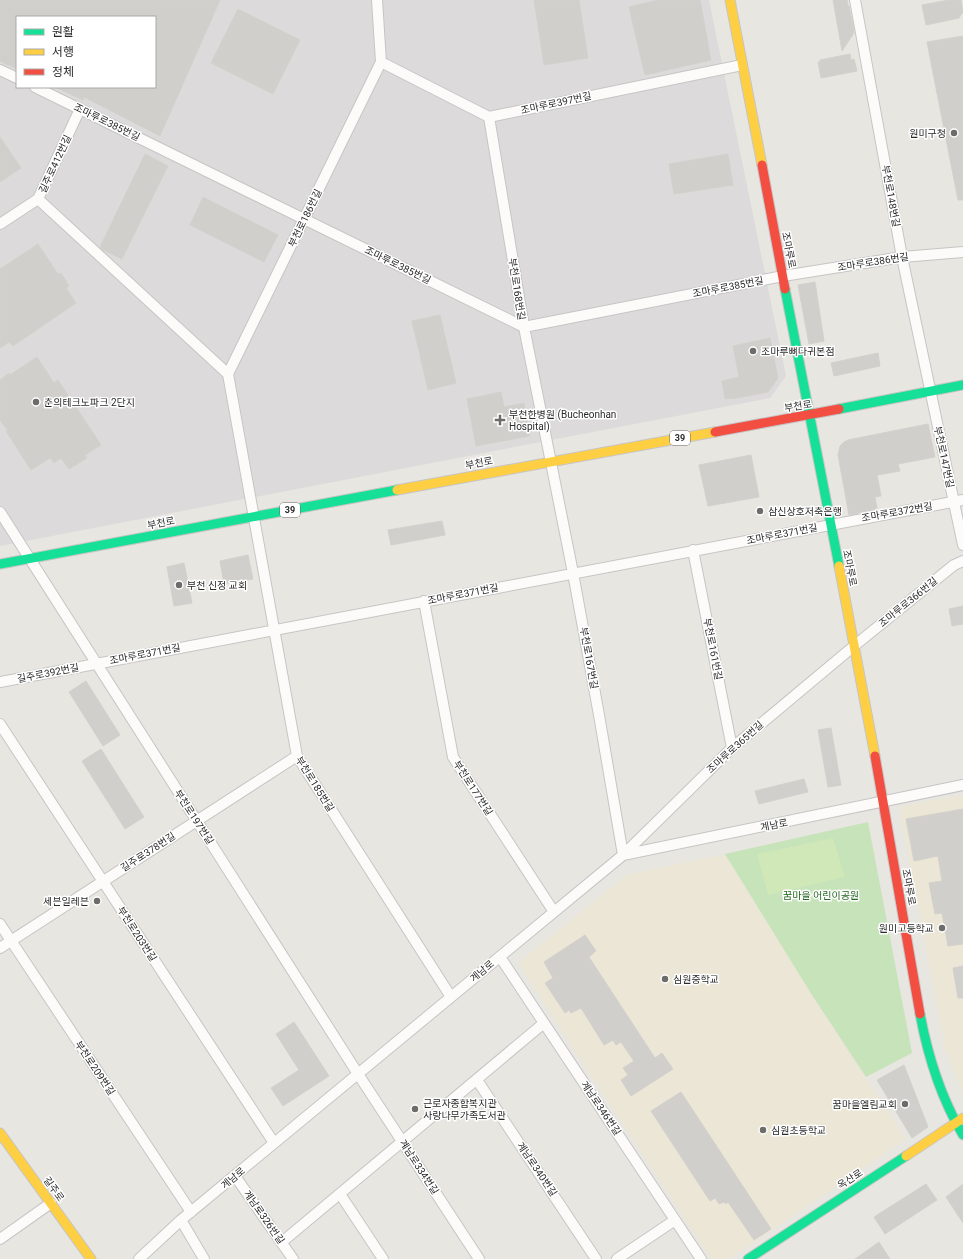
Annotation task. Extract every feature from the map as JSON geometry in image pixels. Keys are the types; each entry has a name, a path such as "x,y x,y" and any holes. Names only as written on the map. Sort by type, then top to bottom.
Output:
{"street":[{"path":"377,0 381,62 489,117"},
{"name":"조마루로","path":"730,0 884,802 922,1024 935,1078 945,1102 959,1121 963,1135"},
{"name":"부천로148번길","path":"855,0 902,257 930,392"},
{"name":"부천로186번길","path":"228,374 381,62"},
{"name":"조마루로397번길","path":"489,117 742,65"},
{"path":"0,70 16,78"},
{"name":"조마루로385번길","path":"37,88 524,327 783,276"},
{"name":"길주로412번길","path":"0,224 38,199 80,109"},
{"name":"부천로168번길","path":"489,117 524,327 550,461"},
{"path":"38,199 228,374 254,516"},
{"name":"조마루로386번길","path":"783,276 902,257 963,252"},
{"name":"부천로","path":"0,564 550,461 810,415 963,385"},
{"name":"부천로147번길","path":"930,392 958,501 963,545"},
{"name":"부천로167번길","path":"550,461 573,573 623,855"},
{"name":"조마루로372번길","path":"831,524 958,501"},
{"name":"부천로197번길","path":"0,512 358,1074"},
{"name":"부천로185번길","path":"254,516 296,756 451,997"},
{"name":"조마루로371번길","path":"96,663 831,524"},
{"name":"부천로161번길","path":"693,550 732,748"},
{"name":"조마루로366번길","path":"854,646 954,565 963,561"},
{"name":"부천로177번길","path":"424,601 453,757 554,912"},
{"name":"조마루로365번길","path":"623,855 732,748 854,646"},
{"name":"길주로392번길","path":"0,682 96,663"},
{"name":"부천로203번길","path":"0,724 274,1143"},
{"name":"길주로378번길","path":"0,948 296,756"},
{"name":"계남로","path":"139,1259 181,1220 623,855 963,785"},
{"name":"부천로209번길","path":"0,924 191,1212"},
{"name":"계남로346번길","path":"500,957 701,1259"},
{"path":"282,1242 544,1023"},
{"name":"계남로334번길","path":"358,1074 479,1259"},
{"name":"계남로340번길","path":"477,1080 596,1259"},
{"name":"옥산로","path":"748,1259 959,1121"},
{"name":"길주로","path":"0,1132 91,1259"},
{"name":"계남로326번길","path":"235,1176 293,1259"},
{"path":"340,1194 383,1259"},
{"path":"0,1239 51,1203"},
{"path":"181,1220 204,1259"},
{"path":"617,1259 675,1220"}],"shaded area":[{"path":"0,0 709,0 786,376 770,398 0,546"},
{"name":"원미고등학교","path":"963,795 963,1094 945,1049 899,807"},
{"path":"725,854 812,995 906,1139 729,1259 711,1259 518,963 627,875"}],"green space":[{"name":"꿈마을 어린이공원","path":"868,822 912,1053 866,1077 812,995 725,854"},
{"path":"833,838 845,877 768,895 757,854"}],"building":[{"path":"0,0 220,0 160,136 84,97 83,100 57,88 156,88 156,16 16,16 16,69 0,61"},
{"path":"534,0 579,0 588,58 544,65"},
{"path":"658,0 700,0 711,60 645,75 629,7"},
{"path":"833,0 847,0 853,26 854,33 842,51"},
{"path":"949,0 961,0 963,12 959,18 926,25 922,5"},
{"path":"238,9 300,40 273,94 211,63"},
{"name":"원미구청","path":"963,36 963,200 958,200 927,42"},
{"path":"850,54 851,60 854,59 857,71 821,78 818,62 820,62 820,60"},
{"path":"0,137 21,168 0,182"},
{"path":"145,154 168,166 122,259 100,247"},
{"path":"728,154 733,185 674,194 669,164"},
{"path":"203,197 278,235 264,262 190,225"},
{"path":"38,244 58,274 61,273 69,286 66,288 76,303 13,346 9,342 0,348 0,269"},
{"path":"815,282 824,341 809,344 798,285"},
{"path":"440,315 456,383 428,390 412,321"},
{"path":"770,338 778,378 768,392 725,399 722,381 739,377 733,346"},
{"path":"878,353 880,366 834,376 831,363"},
{"name":"춘의테크노파크 2단지","path":"37,357 54,383 58,380 101,445 85,455 87,458 69,469 61,458 54,463 50,458 31,470 0,420 0,380"},
{"path":"501,392 504,407 524,403 530,436 476,446 467,399"},
{"path":"928,424 935,457 898,464 900,471 877,475 881,496 875,497 877,509 849,515 838,455 840,446 848,440"},
{"path":"751,455 759,497 708,506 699,465"},
{"path":"442,521 445,535 391,545 388,530"},
{"path":"248,555 253,579 224,584 220,561"},
{"name":"부천 신정 교회","path":"184,563 192,603 174,606 167,567"},
{"path":"963,606 963,624 952,626 949,609"},
{"path":"86,681 120,735 103,746 69,692"},
{"path":"831,728 841,785 828,787 818,730"},
{"path":"101,749 144,817 125,829 82,761"},
{"path":"804,779 808,792 759,804 755,791"},
{"path":"963,809 963,944 948,946 942,913 935,914 929,883 942,881 938,856 914,861 906,819"},
{"path":"585,935 596,951 589,957 655,1058 662,1053 673,1069 631,1096 621,1080 628,1075 623,1068 634,1061 621,1042 616,1045 613,1040 604,1045 581,1008 571,1013 569,1010 565,1013 545,983 553,978 544,962"},
{"path":"963,966 963,998 958,998 953,968"},
{"path":"294,1022 329,1076 283,1106 271,1088 299,1070 276,1034"},
{"name":"꿈마을엘림교회","path":"904,1065 928,1127 912,1138 877,1080"},
{"path":"681,1092 771,1229 754,1240 728,1202 726,1204 724,1202 719,1204 715,1198 710,1201 651,1111"},
{"path":"926,1184 937,1200 885,1234 874,1217"},
{"path":"963,1184 963,1223 946,1197"},
{"path":"879,1242 890,1259 855,1259"}],"traffic: fast":[{"path":"785,289 839,566"},
{"path":"839,409 963,385"},
{"path":"0,564 397,490"},
{"path":"920,1014 936,1077 948,1107 963,1135"},
{"path":"748,1259 906,1156"}],"traffic: slow":[{"path":"730,0 762,165"},
{"path":"397,490 715,432"},
{"path":"839,566 875,756"},
{"path":"906,1156 963,1118"},
{"path":"0,1133 91,1259"}],"traffic: jam":[{"path":"762,165 785,289"},
{"path":"715,432 839,409"},
{"path":"875,756 920,1014"}],"place":[{"name":"원미구청","path":"954,133"},
{"name":"조마루뼈다귀본점","path":"753,351"},
{"name":"춘의테크노파크 2단지","path":"36,402"},
{"name":"부천한병원 (Bucheonhan Hospital)","path":"500,420"},
{"name":"삼신상호저축은행","path":"760,511"},
{"name":"부천 신정 교회","path":"179,585"},
{"name":"세븐일레븐","path":"97,901"},
{"name":"원미고등학교","path":"942,928"},
{"name":"심원중학교","path":"665,979"},
{"name":"꿈마을엘림교회","path":"905,1104"},
{"name":"근로자종합복지관 사랑나무가족도서관","path":"415,1109"},
{"name":"심원초등학교","path":"763,1130"}]}
